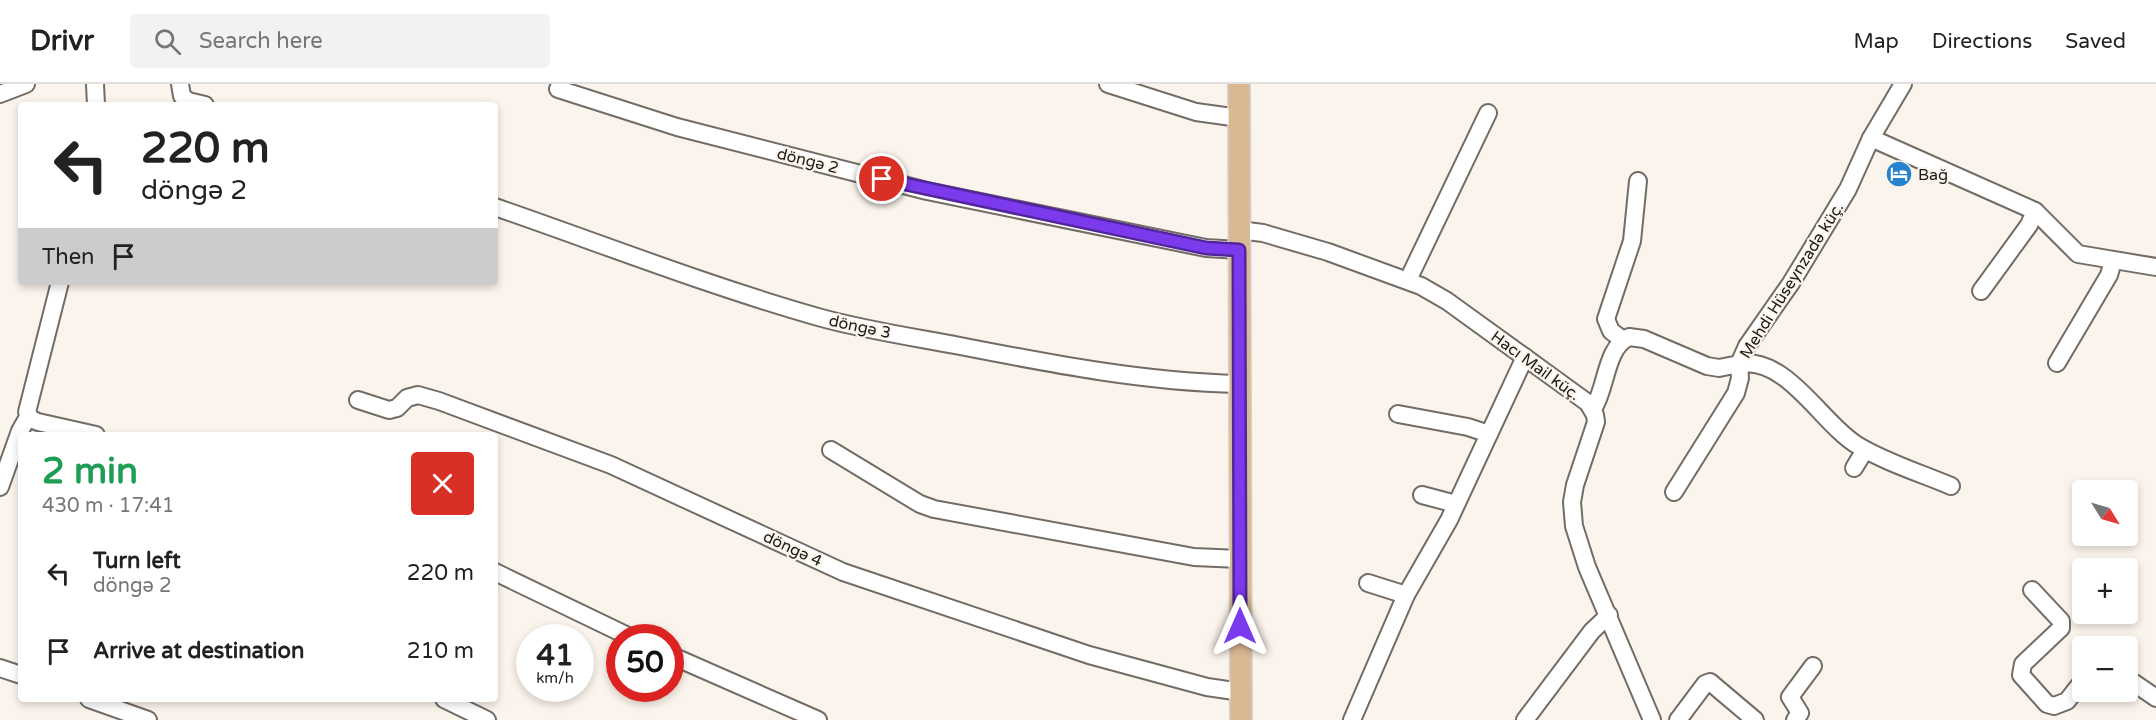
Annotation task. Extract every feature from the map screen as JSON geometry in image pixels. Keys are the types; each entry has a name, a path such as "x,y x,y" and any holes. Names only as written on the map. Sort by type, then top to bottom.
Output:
{"main road":[{"path":"1239,84 1241,720"}],"street":[{"path":"0,94 26,84"},
{"path":"95,84 96,102"},
{"path":"180,84 182,96 192,102"},
{"path":"1108,84 1196,112 1239,118"},
{"name":"Mehdi Hüseynzadə küç.","path":"1623,340 1629,337 1644,339 1707,366 1719,368 1739,364 1747,346 1796,275 1848,189 1871,138 1903,84"},
{"name":"döngə 2","path":"558,89 676,127 927,191 1206,248 1239,240"},
{"path":"1408,280 1488,113"},
{"path":"1871,138 2035,211 2052,225 2072,250 2083,256 2156,267"},
{"path":"1593,409 1602,392 1612,358 1623,340 1611,332 1606,319 1632,241 1638,181"},
{"name":"döngə 3","path":"498,208 639,258 818,316 854,325 1015,357 1138,377 1239,384"},
{"path":"1981,291 2029,225 2035,211"},
{"name":"Hacı Mail küç.","path":"1239,240 1263,233 1328,252 1408,280 1434,293 1584,399 1593,409 1595,430 1575,485 1572,515 1578,542 1652,720"},
{"path":"2057,363 2109,275 2113,261"},
{"path":"22,432 28,417 28,397 59,285"},
{"path":"1352,720 1406,595 1456,504 1525,357"},
{"path":"1674,492 1736,393 1740,378 1739,364 1753,362 1765,366 1805,395 1848,439 1865,450 1951,486"},
{"name":"döngə 4","path":"358,400 389,410 398,408 407,398 418,395 439,400 611,465 843,572 1089,655 1208,687 1241,692"},
{"path":"1398,414 1468,427 1489,434"},
{"path":"28,417 46,425 81,432"},
{"path":"0,488 18,442"},
{"path":"831,450 920,504 934,509 1194,557 1240,559"},
{"path":"1854,468 1865,450"},
{"path":"1422,495 1456,504"},
{"path":"498,573 606,625"},
{"path":"1368,583 1406,595"},
{"path":"2032,590 2061,621 2061,628 2023,664 2021,675 2047,704 2054,706 2067,701 2072,695"},
{"path":"1525,720 1593,631 1609,615"},
{"path":"684,661 818,720"},
{"path":"1795,720 1800,712 1791,697 1813,666"},
{"path":"0,668 18,674"},
{"path":"1678,720 1705,684 1710,682 1723,690 1755,720"},
{"path":"2138,686 2156,698"},
{"path":"97,702 148,720"},
{"path":"450,702 487,720"}],"place":[{"name":"Bağ","path":"1899,174"}],"route":[{"path":"882,179 927,191 1206,248 1239,250 1240,626"}]}
